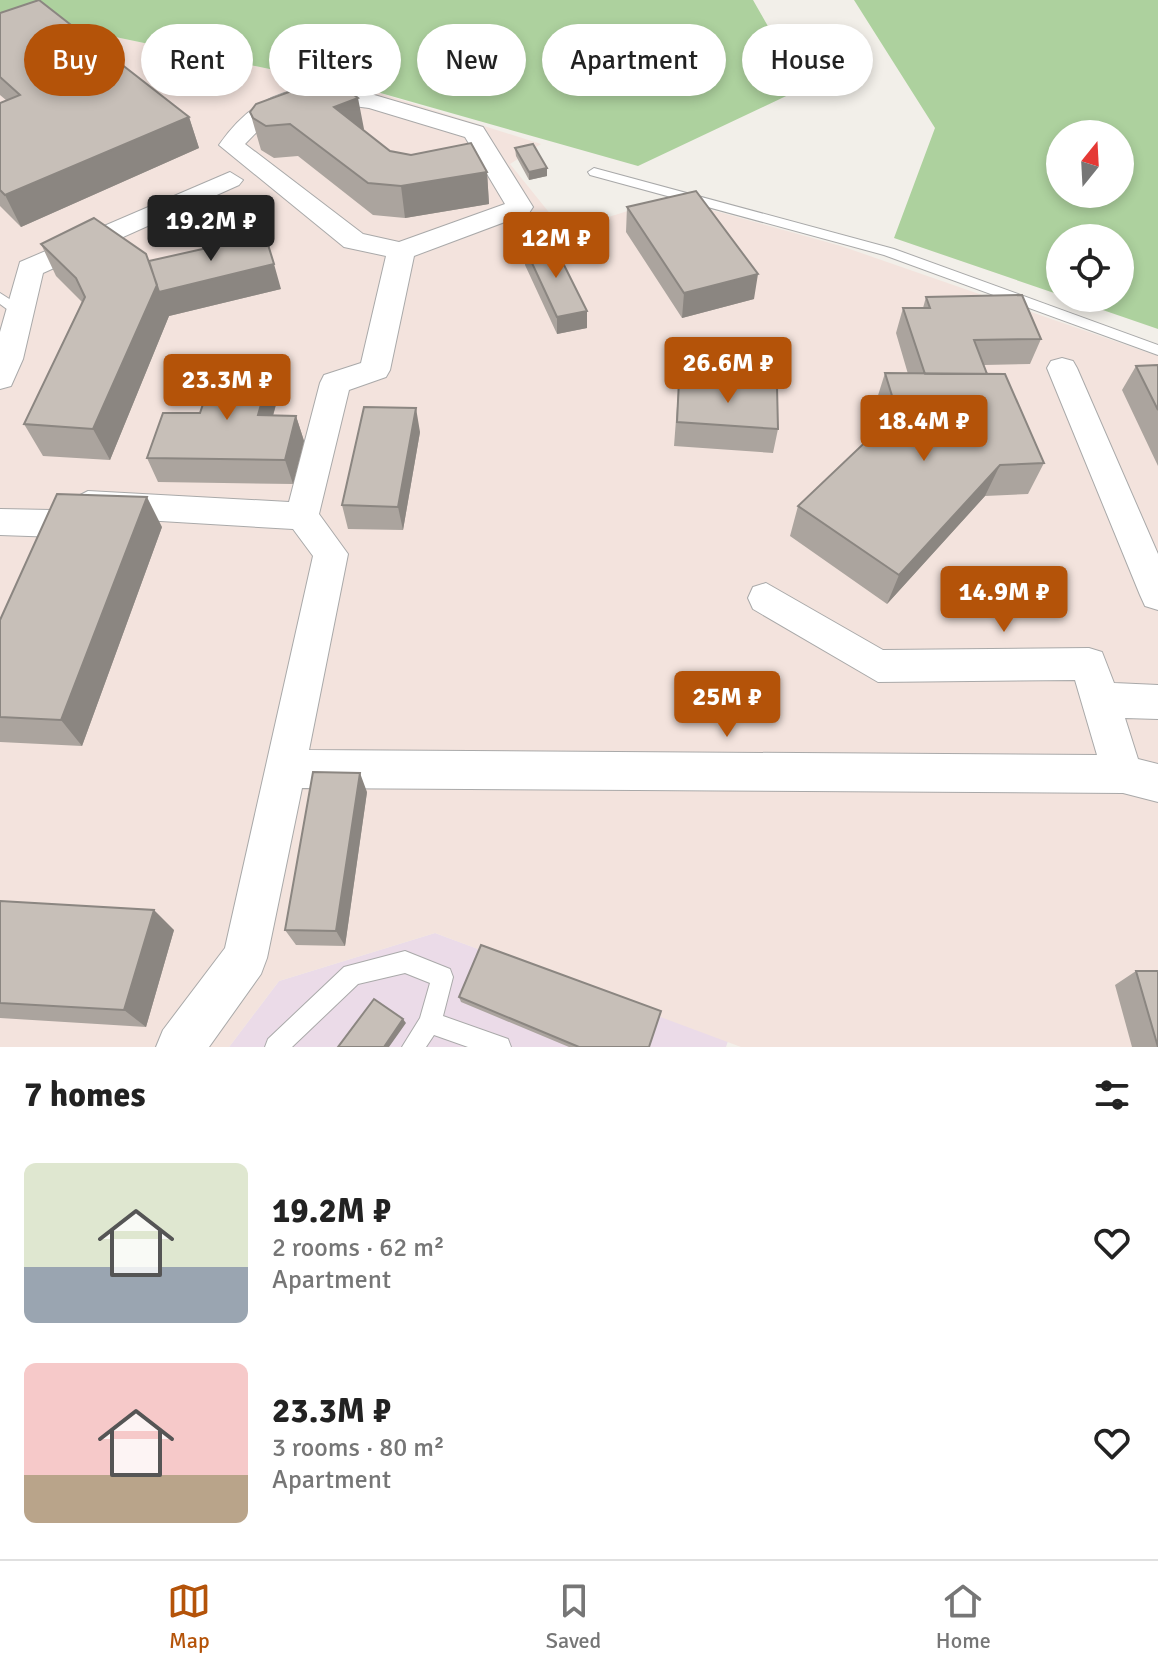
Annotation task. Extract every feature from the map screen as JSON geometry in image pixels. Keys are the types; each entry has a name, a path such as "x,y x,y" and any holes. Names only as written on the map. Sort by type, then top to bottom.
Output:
{"street":[{"path":"322,92 359,97 474,132 520,207 401,251 354,241 231,145 271,104 322,92"},
{"path":"0,378 10,305 30,268 230,180"},
{"path":"302,516 335,383 375,370 401,251"},
{"path":"1062,368 1158,595"},
{"path":"0,522 57,524 88,504 302,516 331,554 245,958 180,1047"},
{"path":"286,769 1140,779 1101,700 1089,664 878,666 766,598"},
{"path":"1101,700 1158,702"}],"lane":[{"path":"594,172 889,252 1158,350"},
{"path":"276,1047 352,975 405,962 442,977 430,1023 413,1047"},
{"path":"430,1023 500,1047"}],"shaded area":[{"path":"24,30 24,96 125,96 125,39 141,42 141,96 253,96 253,66 269,69 269,96 389,96 541,144 510,164 564,231 669,198 841,246 1158,356 1158,1047 741,1047 435,933 279,981 229,1047 0,1047 0,38"},
{"path":"435,933 728,1041 726,1047 229,1047 279,981"}],"green space":[{"path":"0,0 753,0 767,24 742,24 742,96 786,96 638,166 391,96 401,96 401,24 269,24 269,69 253,66 253,24 141,24 141,42 125,39 125,24 24,24 24,30 0,38"},
{"path":"854,0 1158,0 1158,329 1109,312 1134,312 1134,224 1046,224 1046,290 894,238 935,128 873,30 873,24 869,24"}],"building":[{"path":"39,0 70,24 24,24 24,96 125,96 125,67 141,80 141,96 162,96 189,117 5,195 0,190 0,103 20,95 0,77 0,13"},
{"path":"278,96 355,96 358,98 334,107 390,151 411,155 471,143 487,172 401,186 368,183 290,124 266,126 253,118 250,112 256,104"},
{"path":"533,144 547,168 529,172 515,148"},
{"path":"696,191 758,274 684,293 627,207"},
{"path":"94,218 146,254 157,285 93,429 24,424 85,297 76,278 41,244"},
{"path":"265,235 274,264 159,292 149,261"},
{"path":"553,243 587,311 557,317 525,248"},
{"path":"1022,295 1041,339 974,340 987,374 925,374 903,308 930,308 926,297"},
{"path":"216,365 272,366 258,415 296,416 285,460 147,458 163,413 200,413"},
{"path":"1158,365 1158,410 1136,366"},
{"path":"885,373 1005,374 1044,463 1000,465 899,575 798,506 897,412"},
{"path":"679,380 777,387 778,429 677,422"},
{"path":"364,407 416,408 398,507 342,505"},
{"path":"57,494 147,497 61,720 0,717 0,620"},
{"path":"313,772 360,773 336,931 285,930"},
{"path":"0,901 154,910 124,1010 0,1003"},
{"path":"481,945 661,1011 649,1047 579,1047 459,997"},
{"path":"1136,971 1158,971 1158,1047"},
{"path":"374,999 403,1019 384,1047 338,1047"}]}
